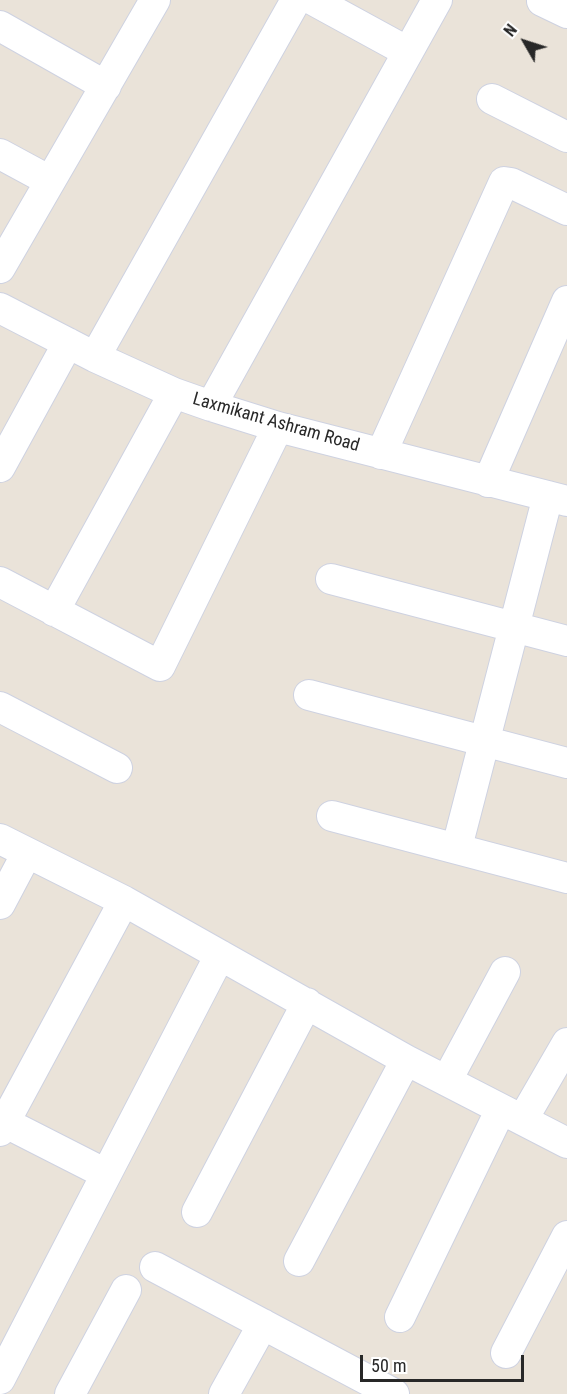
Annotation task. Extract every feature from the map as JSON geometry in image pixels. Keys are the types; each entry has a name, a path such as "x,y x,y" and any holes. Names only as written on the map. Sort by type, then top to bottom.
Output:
{"street":[{"path":"0,268 155,0"},
{"path":"95,357 296,0"},
{"path":"313,0 408,52"},
{"path":"211,406 437,0"},
{"path":"542,1 567,13"},
{"path":"0,26 106,86"},
{"path":"492,99 567,138"},
{"path":"0,154 50,181"},
{"path":"381,454 504,182 511,183 567,210"},
{"path":"488,482 567,301"},
{"name":"Laxmikant Ashram Road","path":"0,308 95,357 174,393 211,406 278,427 488,482 560,493"},
{"path":"0,467 68,343"},
{"path":"54,611 174,393"},
{"path":"0,582 155,665 164,664 278,427"},
{"path":"457,848 514,627 560,493"},
{"path":"331,579 567,641"},
{"path":"309,695 567,763"},
{"path":"0,707 117,768"},
{"path":"332,816 567,878"},
{"path":"0,839 123,901 406,1060 567,1143"},
{"path":"0,904 27,853"},
{"path":"106,1174 2,1125 123,901"},
{"path":"0,1379 220,955"},
{"path":"447,1080 505,972"},
{"path":"197,1212 307,1003"},
{"path":"400,1317 512,1114 567,1043"},
{"path":"299,1260 406,1060"},
{"path":"506,1353 567,1236"},
{"path":"155,1267 263,1324 349,1384 394,1394"},
{"path":"70,1394 126,1290"},
{"path":"224,1394 263,1324"}]}
